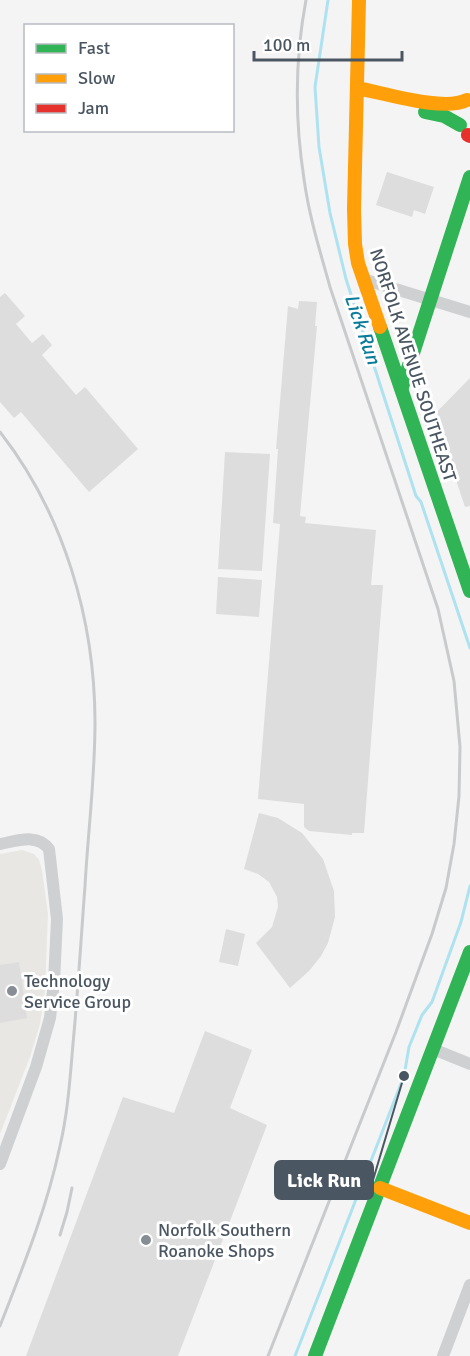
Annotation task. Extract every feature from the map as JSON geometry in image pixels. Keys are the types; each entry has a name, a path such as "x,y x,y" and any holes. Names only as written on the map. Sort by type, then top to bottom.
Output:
{"street":[{"name":"NORFOLK AVENUE SOUTHEAST","path":"359,0 354,233 358,263 470,591"},
{"path":"357,93 443,105 459,104 469,99"},
{"path":"357,93 444,116 467,133"},
{"path":"467,133 458,117 459,111 469,99"},
{"path":"402,387 470,177"},
{"path":"363,279 470,312"},
{"path":"0,1164 45,1040 54,982 57,919 49,849 39,840 31,838 3,843"},
{"path":"315,1356 470,952"},
{"path":"433,1049 470,1064"},
{"path":"380,1188 470,1223"},
{"path":"443,1356 470,1285"}],"shaded area":[{"path":"22,850 34,854 42,870 48,914 45,990 40,1024 30,1057 0,1134 0,854"}],"building":[{"path":"387,172 434,187 425,214 414,210 412,217 376,205"},
{"path":"5,293 25,316 16,324 32,343 43,334 52,345 42,355 76,395 85,387 138,449 89,492 21,412 14,418 0,402 0,297"},
{"path":"299,301 317,302 315,326 317,326 300,516 306,517 305,523 376,530 371,585 383,585 364,833 352,833 352,835 309,831 304,827 304,804 258,799 280,524 273,523 278,449 276,449 288,306 298,309"},
{"path":"470,378 470,506 465,507 448,456 437,460 425,424"},
{"path":"225,452 270,454 262,571 218,569"},
{"path":"218,577 262,580 259,617 216,614"},
{"path":"259,813 278,818 302,833 323,859 334,891 335,917 328,943 309,971 290,988 256,943 272,927 278,907 277,897 269,882 258,874 244,869"},
{"path":"226,929 245,934 238,966 219,962"},
{"name":"Technology Service Group","path":"19,962 27,1018 0,1023 0,965"},
{"name":"Norfolk Southern Roanoke Shops","path":"205,1031 252,1050 230,1108 267,1125 178,1356 26,1356 123,1097 174,1113"}],"waterway":[{"name":"Lick Run","path":"328,0 315,87 319,147 330,213 346,279 416,496 421,502 470,648"},
{"name":"Lick Run","path":"295,1356 404,1076 409,1047 422,1015 432,1002 461,922 470,886"}],"railway":[{"path":"268,1356 396,1032 432,934 446,888 459,796 460,747 454,681 438,609 330,287 306,193 298,112 298,67 306,0"},
{"path":"0,432 42,498 72,570 89,646 94,684 95,723 93,785 78,985 70,1082 63,1133 41,1215 0,1326"},
{"path":"60,1235 72,1188"}],"traffic: fast":[{"path":"425,112 444,116 460,125"},
{"path":"402,387 470,177"},
{"path":"380,327 470,591"},
{"path":"315,1356 470,952"}],"traffic: slow":[{"path":"359,0 355,244 358,263 380,327"},
{"path":"357,88 429,103 457,103 467,100"},
{"path":"380,1188 470,1223"}],"place":[{"name":"Technology Service Group","path":"12,991"},
{"name":"Lick Run","path":"404,1076"},
{"name":"Norfolk Southern Roanoke Shops","path":"146,1240"}]}
